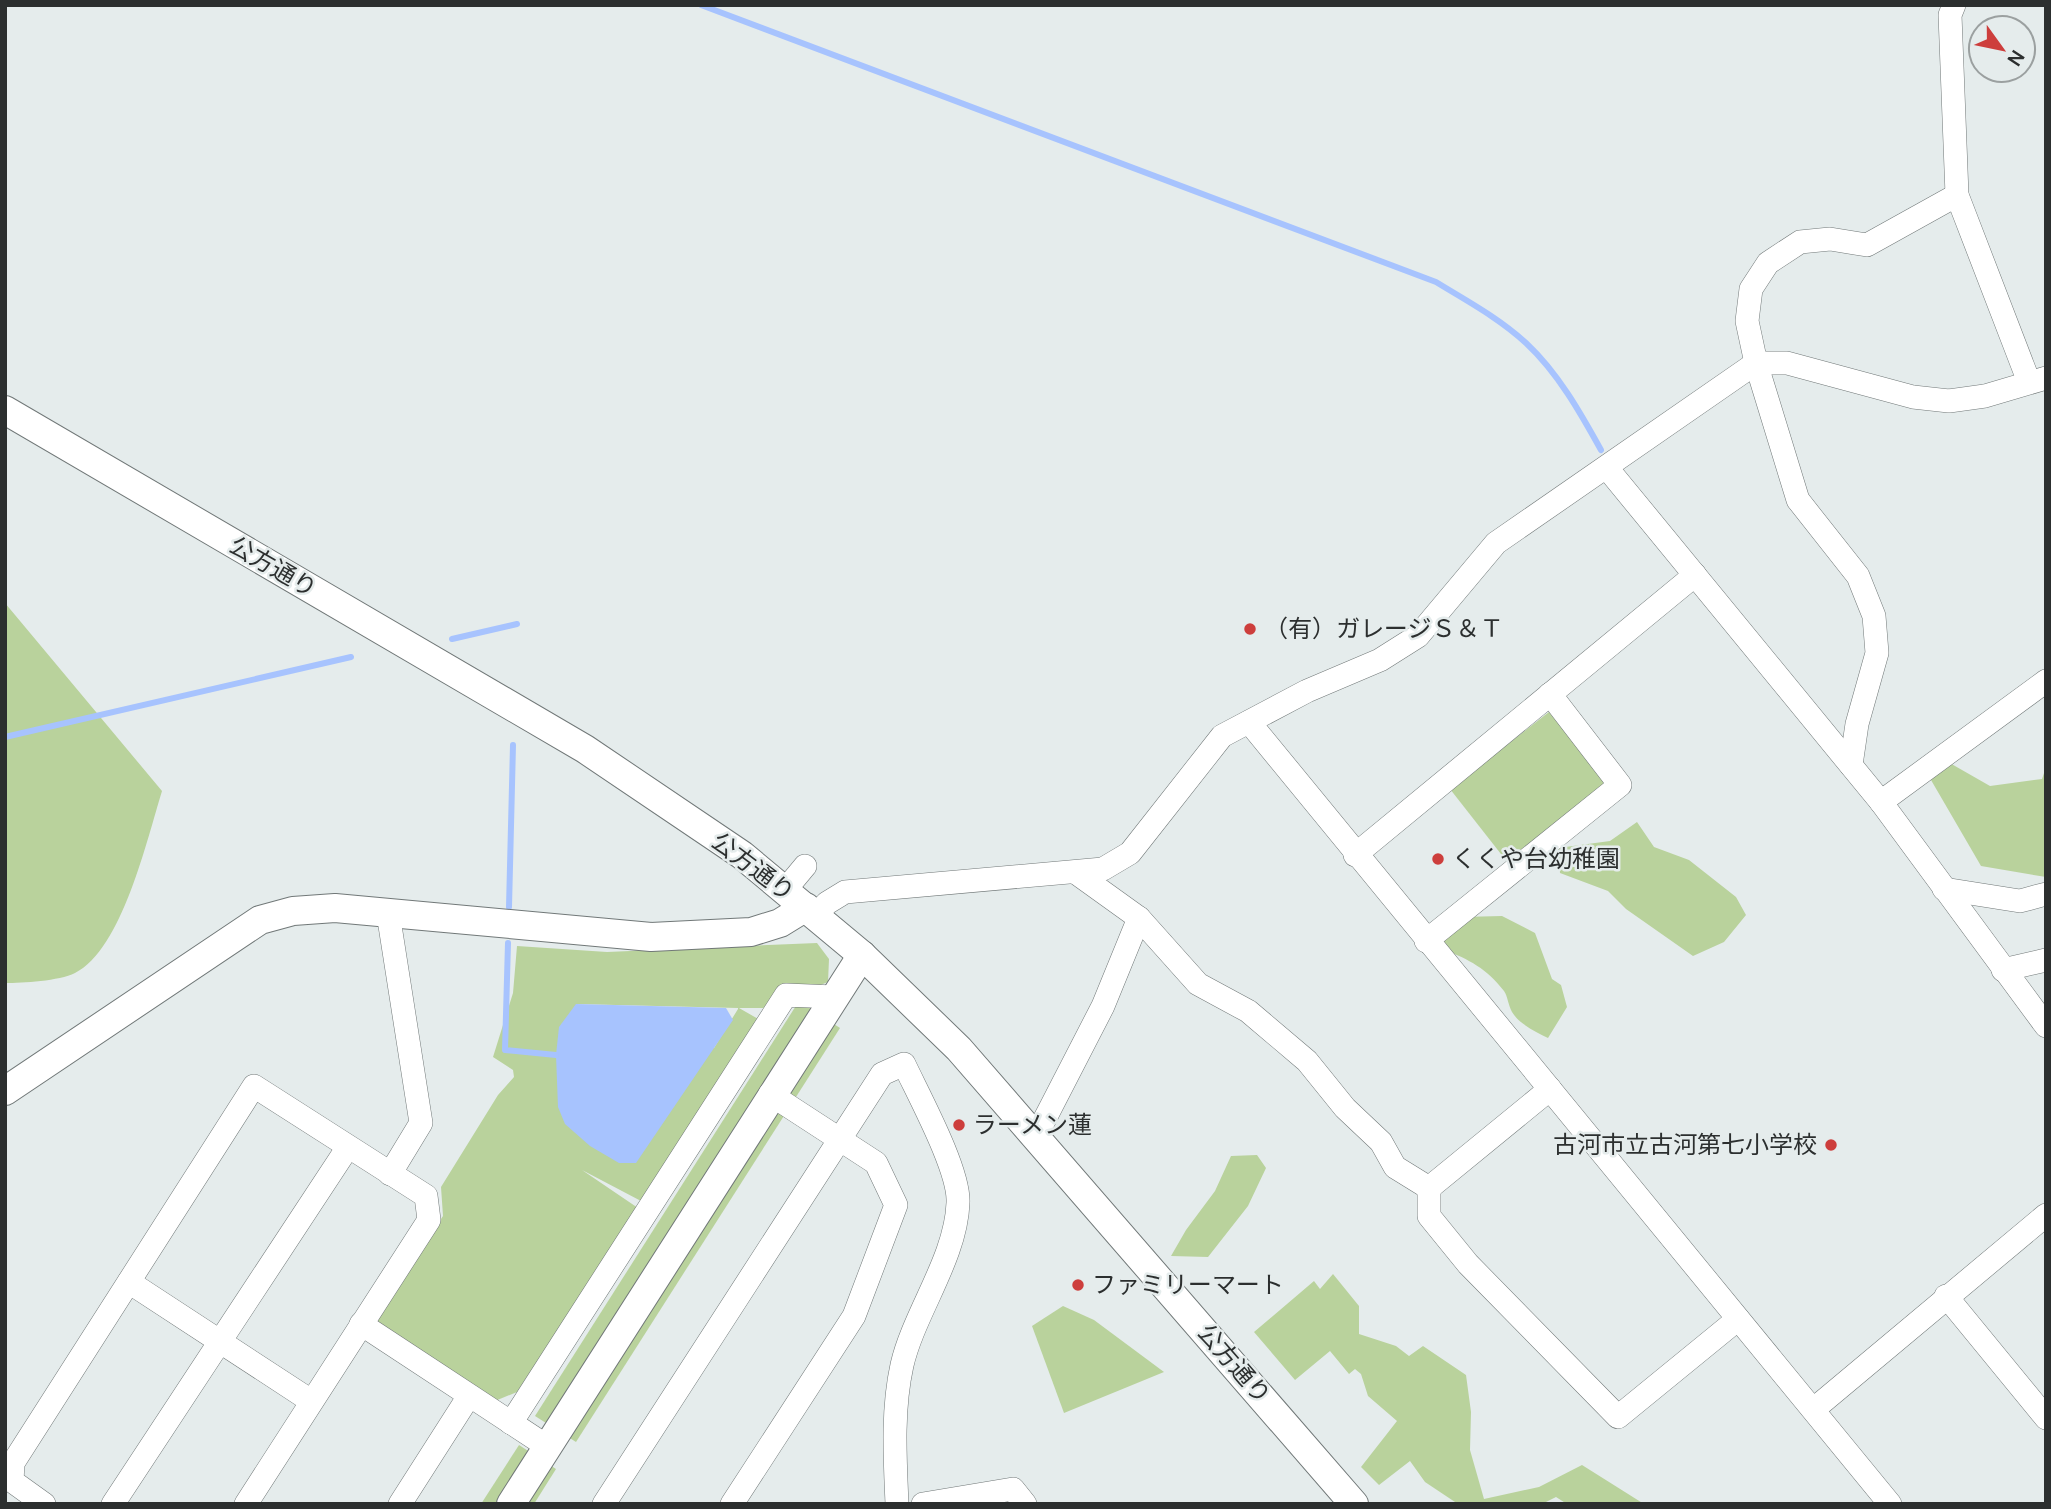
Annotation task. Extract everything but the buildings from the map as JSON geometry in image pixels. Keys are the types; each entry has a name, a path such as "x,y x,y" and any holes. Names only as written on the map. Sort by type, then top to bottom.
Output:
{"street":[{"path":"5,1091 260,920 293,911 335,908 651,937 751,932 780,923 802,904 827,903 845,892 1103,869 1130,853 1222,736 1307,691 1380,660 1418,636 1496,543 1756,363 1787,363 1913,397 1949,401 1984,396 2037,380 1957,195 1950,15 1954,5"},
{"path":"1851,765 1857,724 1877,653 1874,616 1858,576 1798,500 1756,363 1747,321 1751,289 1768,263 1800,242 1830,239 1867,245 1957,195"},
{"name":"公方通り","path":"5,410 585,749 742,855 862,955 960,1049 1354,1504"},
{"path":"1608,468 1881,802 2046,1026"},
{"path":"1355,855 1695,575"},
{"path":"1881,802 2046,681"},
{"path":"1426,941 1620,785 1550,694"},
{"path":"1249,722 1355,855 1890,1504"},
{"path":"802,904 804,866"},
{"path":"1075,872 1139,918 1198,984 1248,1011 1307,1061 1345,1108 1381,1142 1395,1167 1429,1188"},
{"path":"1944,889 2020,901 2046,894"},
{"path":"388,913 421,1123 390,1174"},
{"path":"1036,1136 1103,1006 1139,918"},
{"path":"512,1504 718,1185 770,1094 862,955"},
{"path":"2003,970 2046,960"},
{"path":"511,1423 786,995 834,997"},
{"path":"604,1504 882,1074 904,1064 952,1173 959,1202 952,1236 902,1364 894,1433 897,1504"},
{"path":"44,1504 12,1481 13,1463 254,1086 425,1196 429,1220 246,1504"},
{"path":"1429,1188 1550,1089"},
{"path":"732,1504 854,1316 897,1205 876,1163 770,1094"},
{"path":"113,1504 348,1147"},
{"path":"1429,1188 1429,1216 1468,1264 1618,1417 1738,1319"},
{"path":"1814,1409 2046,1215"},
{"path":"129,1282 312,1401"},
{"path":"1946,1296 2046,1418"},
{"path":"361,1324 548,1447"},
{"path":"400,1504 468,1396"},
{"path":"923,1504 1013,1489 1025,1504"}],"green space":[{"path":"5,603 162,791 140,864 119,918 92,961 75,973 60,978 5,983"},
{"path":"1549,712 1608,784 1508,863 1450,789"},
{"path":"1941,758 1990,786 2042,779 2046,767 2046,877 1981,866 1931,780"},
{"path":"1637,822 1654,847 1689,860 1736,897 1746,915 1724,942 1693,956 1626,909 1608,891 1560,873 1558,848 1610,841"},
{"path":"1502,916 1535,933 1552,979 1561,985 1567,1007 1548,1038 1515,1016 1504,991 1484,971 1444,950 1444,932 1462,917"},
{"path":"817,943 829,959 828,982 763,1008 739,1008 760,1020 641,1201 582,1170 638,1208 517,1392 495,1401 372,1321 443,1216 441,1187 498,1095 514,1077 513,1070 493,1057 513,993 517,946 607,952","holes":["576,1004 738,1008 714,1048"]},
{"path":"799,1001 840,1028 576,1442 535,1416"},
{"path":"1257,1155 1266,1168 1248,1206 1208,1257 1171,1256 1186,1230 1215,1191 1231,1156"},
{"path":"1333,1274 1359,1306 1359,1334 1396,1346 1409,1356 1423,1346 1466,1375 1471,1412 1470,1450 1484,1499 1539,1487 1582,1465 1644,1504 1567,1504 1556,1497 1542,1504 1458,1504 1425,1482 1410,1461 1379,1485 1361,1467 1397,1421 1368,1396 1361,1374 1355,1369 1349,1374 1330,1351 1295,1380 1254,1332 1314,1281 1320,1289"},
{"path":"1063,1306 1094,1320 1164,1372 1064,1413 1032,1326"},
{"path":"519,1445 556,1469 534,1504 481,1504"}],"water":[{"path":"576,1004 726,1008 733,1020 636,1163 619,1163 590,1146 565,1124 558,1107 556,1055 559,1027"}],"waterway":[{"path":"701,5 1436,282 1505,326 1538,355 1568,394 1601,450"},
{"path":"452,639 517,624"},
{"path":"5,737 351,657"},
{"path":"509,907 513,745"},
{"path":"508,943 505,1050 556,1055"}],"place":[{"name":"（有）ガレージＳ＆Ｔ","path":"1250,629"},
{"name":"くくや台幼稚園","path":"1438,859"},
{"name":"ラーメン蓮","path":"959,1125"},
{"name":"古河市立古河第七小学校","path":"1831,1145"},
{"name":"ファミリーマート","path":"1078,1285"}]}
